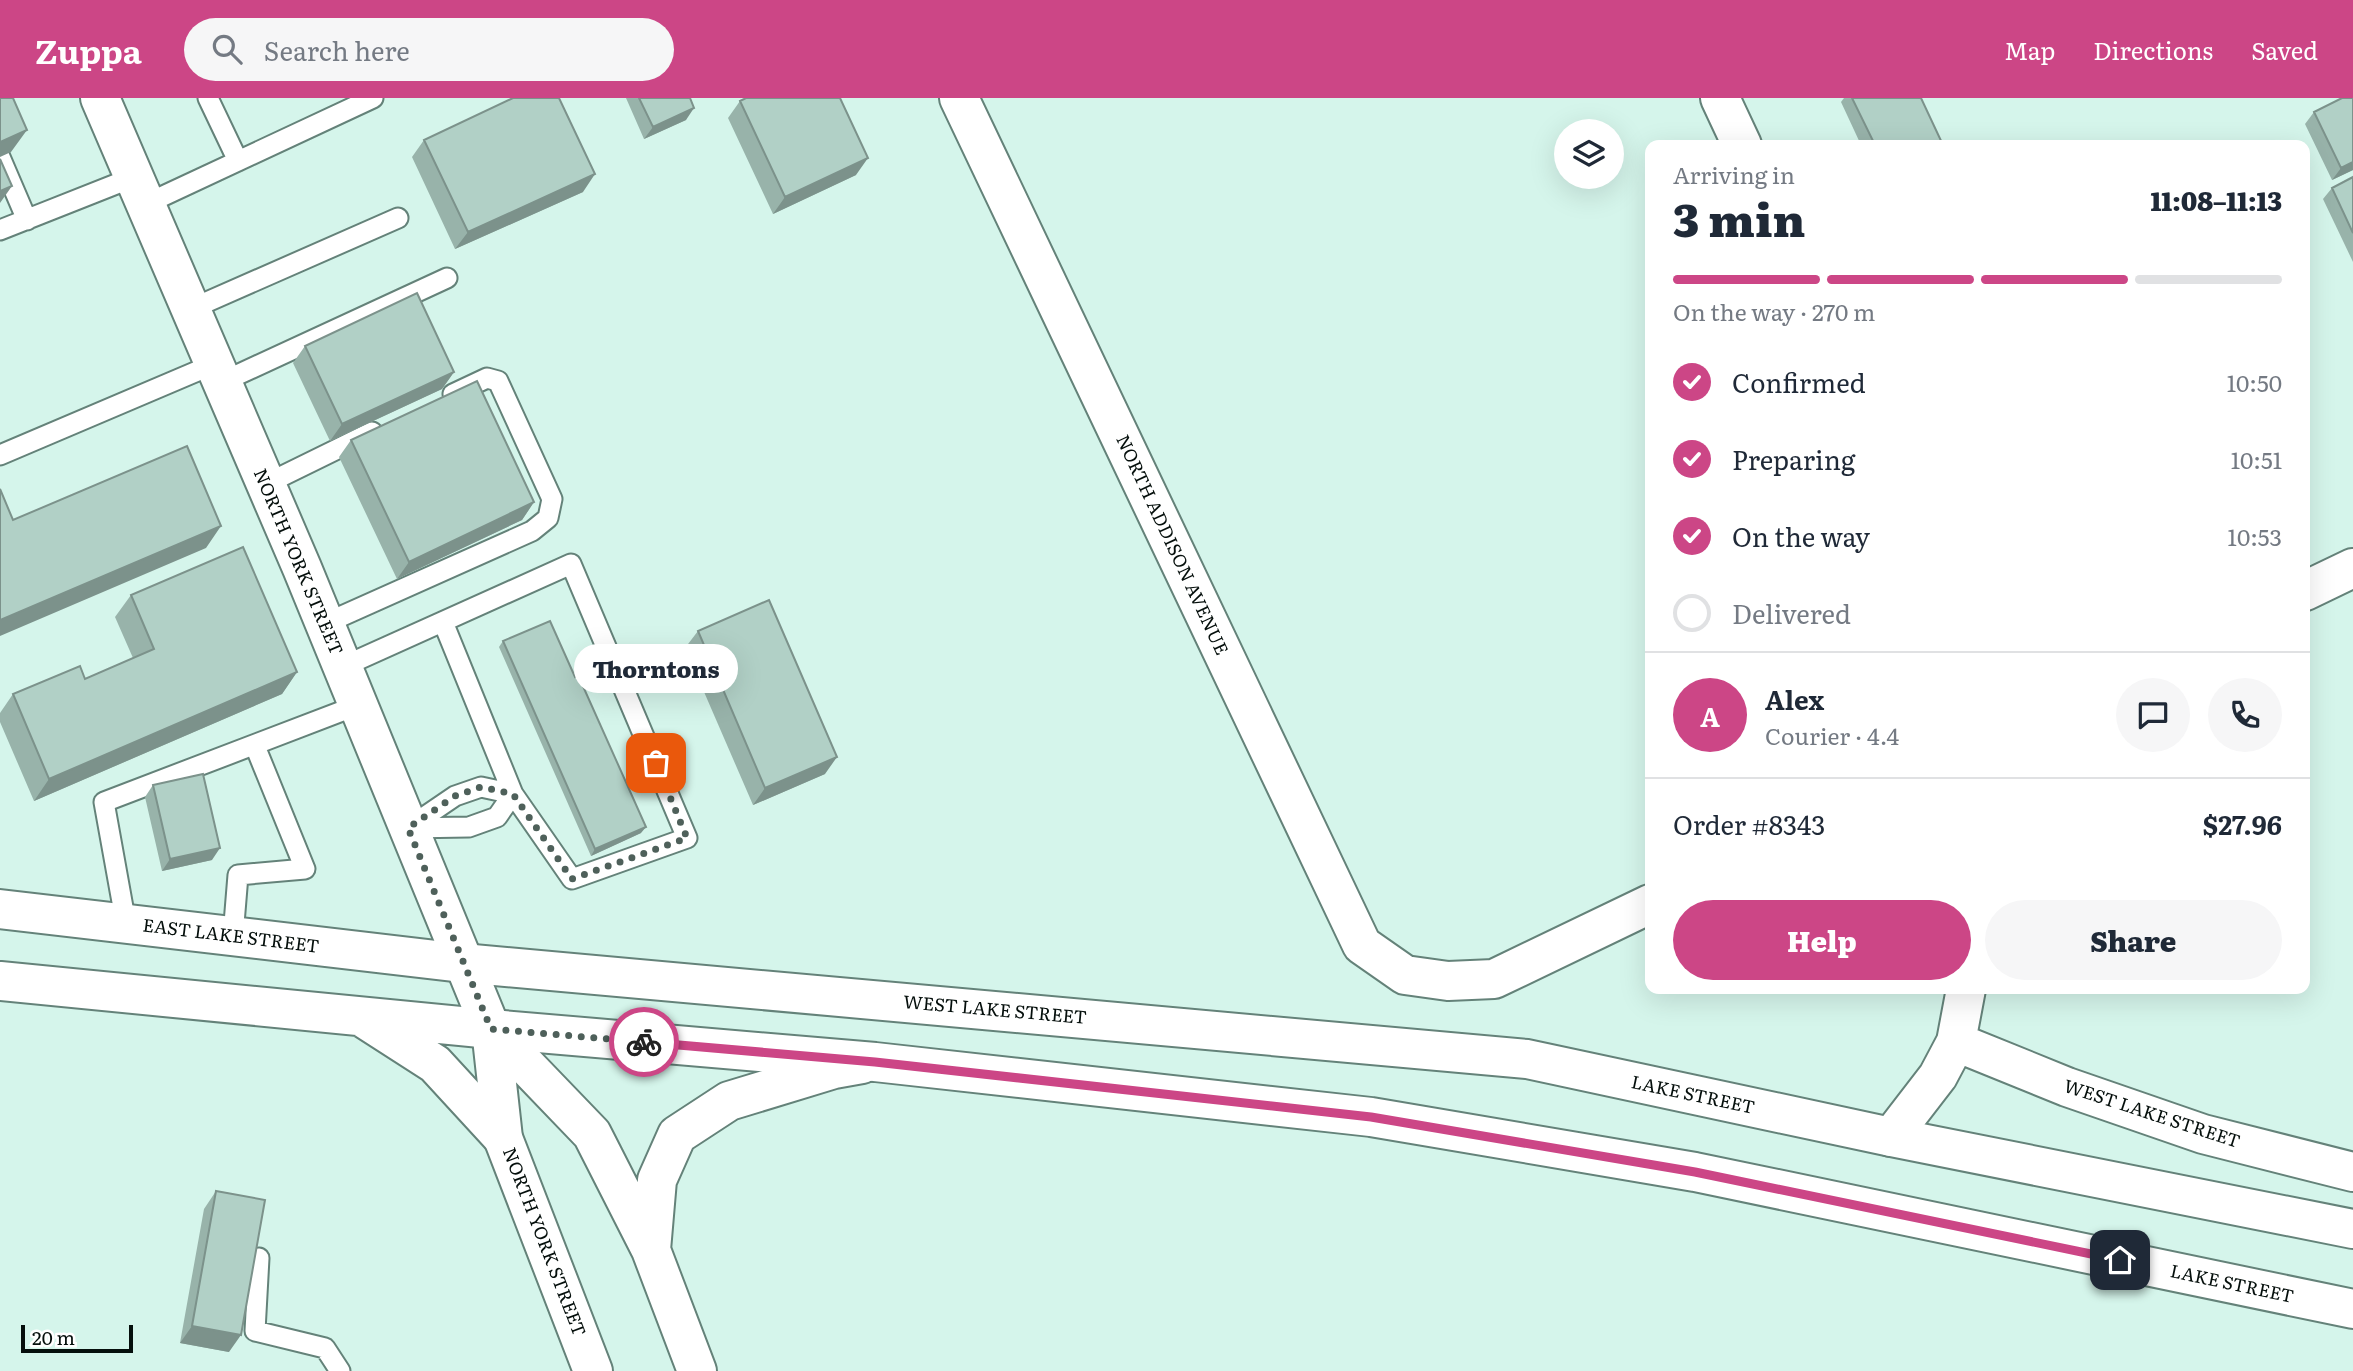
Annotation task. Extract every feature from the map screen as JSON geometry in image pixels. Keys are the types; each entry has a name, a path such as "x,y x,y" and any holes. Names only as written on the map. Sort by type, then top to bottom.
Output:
{"main road":[{"name":"NORTH YORK STREET","path":"100,98 266,484 491,1029 503,1138 593,1371"},
{"name":"NORTH ADDISON AVENUE","path":"959,98 1362,945 1405,975 1448,981 1494,979 1645,906"},
{"path":"1720,98 1740,140"},
{"path":"2310,589 2353,568"},
{"name":"EAST LAKE STREET","path":"0,909 462,963"},
{"name":"WEST LAKE STREET","path":"462,963 1527,1059"},
{"name":"LAKE STREET","path":"0,981 491,1029 875,1062 1371,1117 1695,1172 2353,1309"},
{"path":"1891,1137 1938,1076 1956,1042 1965,994"},
{"path":"361,1016 435,1064 503,1138"},
{"name":"NORTH YORK STREET","path":"491,1029 592,1134 651,1250 697,1371"},
{"name":"WEST LAKE STREET","path":"1956,1042 2067,1087 2203,1134 2353,1172"},
{"name":"LAKE STREET","path":"1527,1059 1891,1137 2353,1229"},
{"path":"651,1250 657,1180 677,1135 729,1101 834,1069 875,1062"}],"lane":[{"path":"208,98 238,161"},
{"path":"0,230 238,161 373,98"},
{"path":"0,157 27,220"},
{"path":"191,309 398,218"},
{"path":"0,455 218,373 447,278"},
{"path":"324,624 532,531 548,518 552,499 498,381 486,378 439,400"},
{"path":"266,484 391,423"},
{"path":"342,667 443,622 571,565 687,838 572,879 513,794 443,622"},
{"path":"126,924 104,802 358,705"},
{"path":"233,936 238,875 304,869 255,746"},
{"path":"408,828 455,796 481,787 513,794"},
{"path":"408,828 469,827 497,817 513,794"},
{"path":"259,1258 255,1331 325,1348 340,1371"}],"building":[{"path":"0,98 13,98 27,130 0,142"},
{"path":"513,98 559,98 595,174 468,232 424,140"},
{"path":"639,98 690,98 694,108 653,127"},
{"path":"746,98 840,98 868,158 785,197 740,101"},
{"path":"1852,98 1921,98 1941,140 1873,140"},
{"path":"2342,98 2353,98 2353,162 2341,168 2314,112"},
{"path":"0,159 12,186 0,191"},
{"path":"2353,177 2353,233 2332,188"},
{"path":"417,293 454,372 342,424 305,346"},
{"path":"477,381 534,502 409,562 351,440"},
{"path":"187,446 221,526 0,620 0,489 13,520"},
{"path":"243,547 297,672 49,779 13,694 80,666 85,679 154,649 131,595"},
{"path":"769,600 837,757 765,788 698,631"},
{"path":"550,621 575,677 578,675 646,827 595,849 503,641"},
{"path":"203,774 220,848 170,859 153,785"},
{"path":"216,1191 265,1200 241,1335 192,1326"}],"way so far":[{"path":"644,1042 491,1029 408,828 455,796 481,787 513,794 572,879 687,838 656,763"}],"place":[{"name":"Thorntons","path":"656,763"}],"route":[{"path":"644,1042 875,1062 1371,1117 1695,1172 2120,1260"}]}
